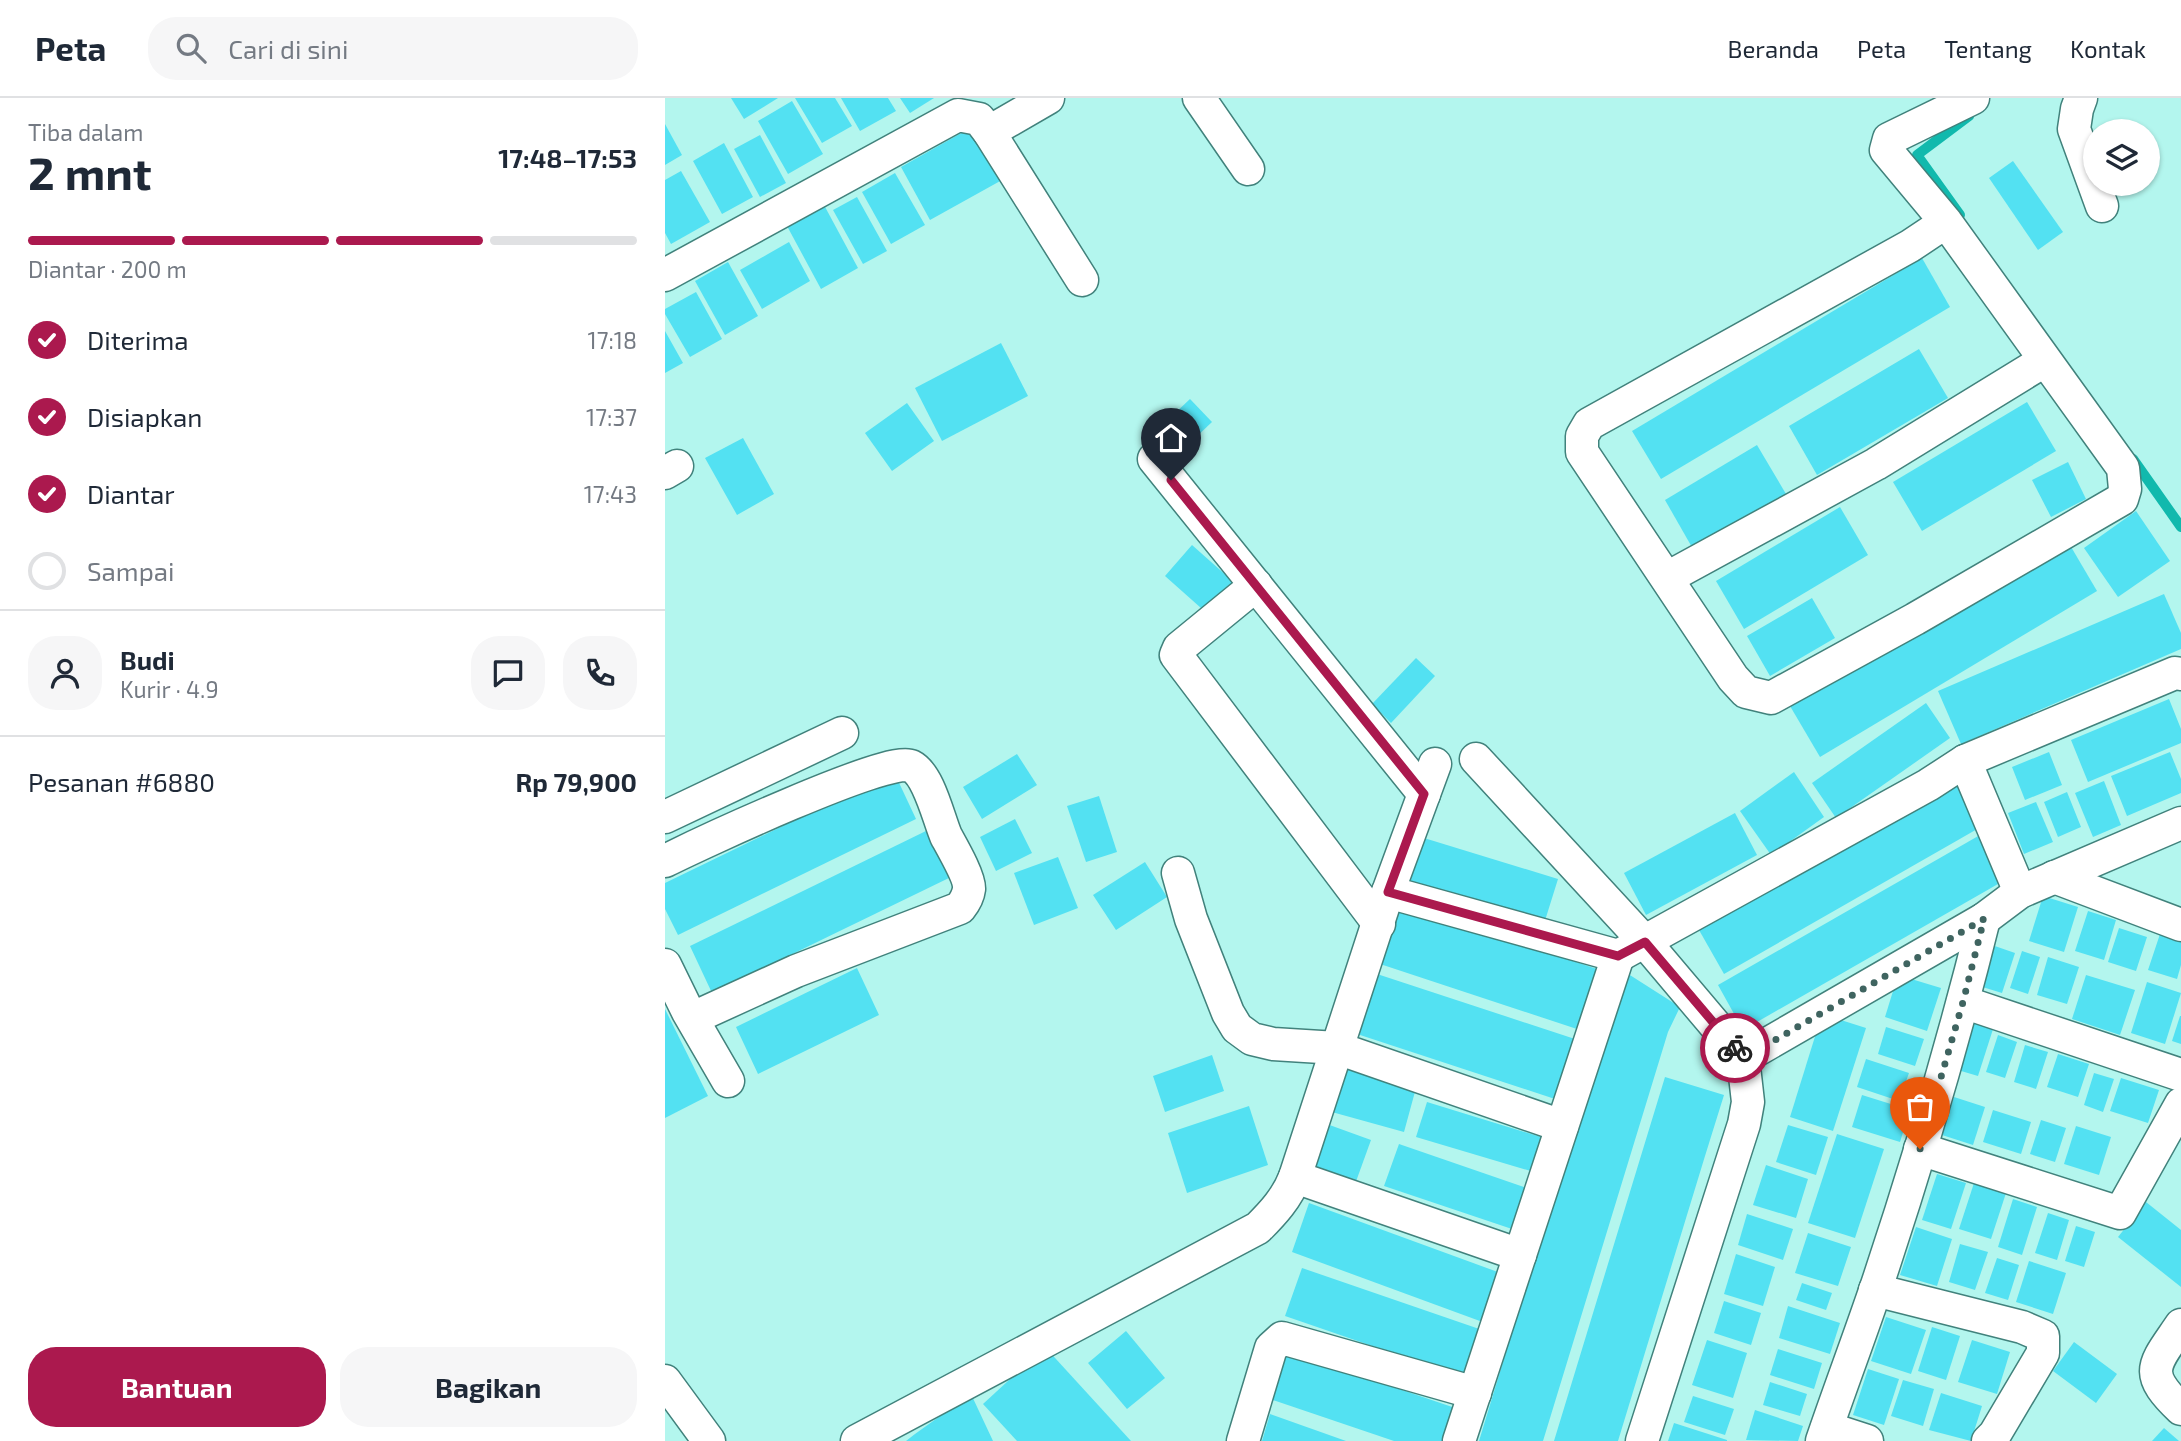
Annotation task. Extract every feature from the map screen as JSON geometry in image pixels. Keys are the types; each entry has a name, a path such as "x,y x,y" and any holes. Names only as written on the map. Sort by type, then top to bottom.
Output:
{"street":[{"path":"989,132 1048,98"},
{"path":"1199,98 1248,169"},
{"path":"1946,222 1910,246 1589,425 1582,436 1583,452 1733,678 1746,692 1771,698 2122,499 2125,489 2123,468 1946,222 1887,150 1889,139 1972,98"},
{"path":"2081,98 2074,129 2102,206"},
{"path":"665,275 958,116 979,119 989,132 1081,281"},
{"path":"1668,578 1876,464 2044,361"},
{"path":"1154,459 1424,794"},
{"path":"1256,586 1179,648 1176,655 1379,924"},
{"path":"1459,1441 1562,1126 1631,949 1928,785 1965,761 2175,673 2181,674"},
{"path":"665,817 842,733"},
{"path":"1476,759 1631,949 1744,1058 1748,1102 1744,1124 1642,1441"},
{"path":"1965,761 2020,892"},
{"path":"665,861 792,804 883,768 902,764 910,765 923,774 941,825 969,887 960,908 796,971 693,1018"},
{"path":"857,1441 1258,1228 1289,1192 1388,892 1436,764"},
{"path":"1744,1058 1984,919 2020,892 2181,822"},
{"path":"1178,873 1191,919 1228,1013 1237,1028 1252,1039 1273,1044 1336,1048 1562,1126"},
{"path":"2054,877 2181,925"},
{"path":"1388,892 1631,949"},
{"path":"1867,1441 1824,1434 1875,1290 1920,1149 1984,919"},
{"path":"665,965 728,1081"},
{"path":"1963,1002 2181,1075"},
{"path":"1920,1149 2120,1213 2181,1104"},
{"path":"1295,1178 1520,1255"},
{"path":"1875,1290 2022,1327 2043,1336 2043,1353 1989,1441"},
{"path":"2181,1325 2157,1359 2155,1373 2160,1388 2181,1409"},
{"path":"1243,1441 1271,1348 1282,1338 1475,1393"},
{"path":"665,1381 709,1441"}],"building":[{"path":"731,98 778,98 744,119"},
{"path":"795,98 835,98 852,126 822,143"},
{"path":"841,98 888,98 896,111 860,131"},
{"path":"900,98 934,98 910,113"},
{"path":"792,101 823,154 788,174 758,121"},
{"path":"665,124 682,155 665,165"},
{"path":"972,127 1002,180 930,220 901,167"},
{"path":"760,135 786,183 760,197 734,149"},
{"path":"724,143 753,197 722,214 693,161"},
{"path":"2013,161 2063,232 2038,250 1989,178"},
{"path":"681,171 710,222 671,244 665,233 665,180"},
{"path":"895,173 925,225 891,244 862,192"},
{"path":"857,197 887,251 863,264 833,210"},
{"path":"824,205 858,268 821,289 787,226"},
{"path":"789,242 810,281 762,309 740,270"},
{"path":"1922,258 1950,307 1661,479 1632,431"},
{"path":"728,262 758,316 725,335 695,281"},
{"path":"696,292 722,339 690,357 665,314 665,309"},
{"path":"665,331 683,363 665,373"},
{"path":"1001,343 1028,396 942,441 915,388"},
{"path":"1919,349 1948,398 1817,475 1789,426"},
{"path":"1190,399 1212,422 1174,458 1152,435"},
{"path":"2027,402 2056,451 1922,531 1893,482"},
{"path":"907,403 934,441 892,471 865,433"},
{"path":"743,438 774,494 737,515 705,458"},
{"path":"1757,445 1786,494 1693,549 1665,500"},
{"path":"2068,462 2086,499 2051,517 2032,480"},
{"path":"1840,507 1868,555 1744,629 1716,581"},
{"path":"2136,511 2170,561 2118,597 2084,548"},
{"path":"2067,540 2097,591 1820,757 1790,706"},
{"path":"1192,545 1237,585 1210,616 1165,576"},
{"path":"2164,594 2181,633 2181,649 1961,744 1938,691"},
{"path":"1812,598 1835,638 1770,676 1747,636"},
{"path":"1416,658 1435,676 1391,723 1372,704"},
{"path":"2169,699 2181,729 2181,743 2088,782 2071,740"},
{"path":"1926,703 1950,738 1836,818 1812,783"},
{"path":"2049,752 2062,785 2025,800 2012,767"},
{"path":"2170,752 2181,779 2181,793 2127,816 2111,776"},
{"path":"1017,754 1037,785 982,819 963,787"},
{"path":"894,772 916,819 678,935 665,909 665,883"},
{"path":"1794,772 1824,817 1771,855 1740,811"},
{"path":"1960,780 1986,824 1724,974 1699,930"},
{"path":"2104,781 2121,825 2093,837 2075,793"},
{"path":"2067,792 2081,827 2058,837 2044,802"},
{"path":"1099,796 1117,852 1086,862 1067,806"},
{"path":"2036,802 2053,842 2024,854 2008,813"},
{"path":"1735,813 1757,855 1646,915 1624,873"},
{"path":"1015,819 1032,853 996,871 980,837"},
{"path":"928,830 951,877 712,993 690,946"},
{"path":"1980,835 2005,880 1743,1030 1718,985"},
{"path":"1424,838 1558,879 1543,927 1409,886"},
{"path":"1058,857 1078,908 1034,925 1014,873"},
{"path":"1145,862 1167,897 1116,930 1093,895"},
{"path":"2043,896 2078,907 2064,952 2029,941"},
{"path":"1396,903 1600,970 1580,1030 1377,963"},
{"path":"2088,911 2116,920 2104,960 2075,951"},
{"path":"2119,928 2147,937 2136,971 2108,962"},
{"path":"2160,934 2181,940 2181,965 2177,979 2148,970"},
{"path":"1989,944 2015,953 2002,993 1976,985"},
{"path":"2022,951 2040,957 2028,994 2010,988"},
{"path":"2048,957 2079,967 2067,1004 2037,995"},
{"path":"857,968 879,1015 758,1074 736,1027"},
{"path":"1622,970 1680,1007 1668,1032 1543,1441 1479,1441"},
{"path":"1374,973 1578,1040 1558,1100 1354,1033"},
{"path":"1898,975 1941,988 1927,1031 1885,1017"},
{"path":"2086,975 2135,990 2120,1035 2072,1019"},
{"path":"2147,982 2181,993 2165,1044 2131,1033"},
{"path":"665,1009 708,1096 665,1118"},
{"path":"1822,1014 1866,1028 1833,1131 1790,1117"},
{"path":"2181,1016 2181,1044 2172,1041"},
{"path":"1967,1017 1994,1026 1978,1076 1951,1068"},
{"path":"1886,1027 1924,1039 1915,1066 1878,1054"},
{"path":"1998,1035 2017,1042 2005,1078 1986,1072"},
{"path":"2025,1045 2048,1052 2036,1089 2014,1082"},
{"path":"2058,1054 2089,1064 2078,1097 2047,1087"},
{"path":"1212,1055 1224,1091 1165,1112 1153,1076"},
{"path":"1866,1059 1909,1073 1899,1101 1857,1087"},
{"path":"1333,1065 1416,1088 1404,1132 1321,1109"},
{"path":"2094,1073 2114,1079 2103,1112 2084,1105"},
{"path":"1665,1077 1724,1095 1618,1441 1554,1441"},
{"path":"2121,1078 2159,1090 2148,1123 2110,1111"},
{"path":"1862,1095 1910,1110 1900,1142 1852,1127"},
{"path":"1954,1097 1985,1107 1973,1145 1942,1135"},
{"path":"1427,1102 1544,1138 1534,1172 1416,1137"},
{"path":"1249,1106 1268,1165 1187,1193 1168,1133"},
{"path":"1993,1110 2031,1122 2021,1154 1983,1142"},
{"path":"2041,1120 2066,1128 2055,1162 2030,1154"},
{"path":"1324,1123 1371,1140 1354,1187 1307,1169"},
{"path":"1788,1125 1828,1137 1816,1175 1776,1162"},
{"path":"2076,1126 2111,1137 2099,1175 2064,1164"},
{"path":"1837,1134 1884,1149 1855,1238 1808,1223"},
{"path":"1399,1144 1527,1188 1512,1229 1384,1186"},
{"path":"1766,1165 1808,1179 1796,1218 1753,1205"},
{"path":"1937,1174 1966,1183 1951,1229 1922,1220"},
{"path":"1974,1183 2006,1193 1991,1239 1959,1229"},
{"path":"2013,1199 2037,1207 2022,1255 1998,1247"},
{"path":"2146,1202 2181,1230 2181,1287 2118,1237"},
{"path":"1309,1203 1506,1275 1488,1324 1292,1252"},
{"path":"2048,1213 2069,1220 2057,1260 2035,1253"},
{"path":"1747,1214 1793,1229 1783,1260 1738,1245"},
{"path":"2076,1226 2095,1232 2084,1267 2065,1261"},
{"path":"1916,1227 1952,1239 1937,1286 1900,1275"},
{"path":"1808,1233 1851,1247 1838,1286 1795,1273"},
{"path":"1960,1244 1988,1252 1975,1290 1949,1282"},
{"path":"1736,1254 1775,1267 1763,1306 1724,1294"},
{"path":"1997,1258 2019,1265 2008,1300 1985,1293"},
{"path":"2029,1261 2066,1273 2053,1314 2016,1302"},
{"path":"1302,1268 1488,1332 1471,1380 1285,1316"},
{"path":"1802,1283 1832,1293 1826,1310 1796,1300"},
{"path":"1724,1301 1761,1313 1751,1345 1714,1333"},
{"path":"1788,1306 1840,1323 1830,1354 1779,1338"},
{"path":"1886,1317 1926,1330 1911,1374 1871,1361"},
{"path":"1932,1327 1960,1336 1946,1380 1918,1371"},
{"path":"1126,1331 1165,1378 1127,1409 1088,1363"},
{"path":"1707,1340 1747,1353 1733,1398 1692,1385"},
{"path":"1972,1340 2010,1352 1997,1394 1958,1382"},
{"path":"2074,1342 2117,1374 2096,1403 2053,1371"},
{"path":"1045,1347 1131,1441 1017,1441 983,1404"},
{"path":"1281,1349 1467,1412 1457,1441 1394,1441 1264,1397"},
{"path":"1778,1349 1822,1363 1814,1389 1770,1375"},
{"path":"1868,1369 1899,1379 1884,1425 1853,1415"},
{"path":"1903,1380 1934,1389 1923,1426 1891,1416"},
{"path":"1770,1382 1807,1394 1800,1416 1763,1405"},
{"path":"1941,1393 1982,1406 1971,1441 1929,1430"},
{"path":"971,1394 993,1441 906,1441 915,1434"},
{"path":"1693,1396 1734,1409 1725,1435 1684,1422"},
{"path":"1755,1410 1803,1426 1798,1441 1746,1440"},
{"path":"1270,1414 1346,1441 1262,1441"},
{"path":"1674,1423 1727,1440 1727,1441 1668,1441"},
{"path":"2164,1428 2179,1441 2152,1441"}],"waterway":[{"path":"1960,215 1917,155 1969,116 1968,113"},
{"path":"2133,459 2181,527"}],"way so far":[{"path":"1735,1048 1744,1058 1984,919 1920,1149"}],"route":[{"path":"1171,480 1424,794 1388,892 1618,956 1645,942 1735,1048"}]}
